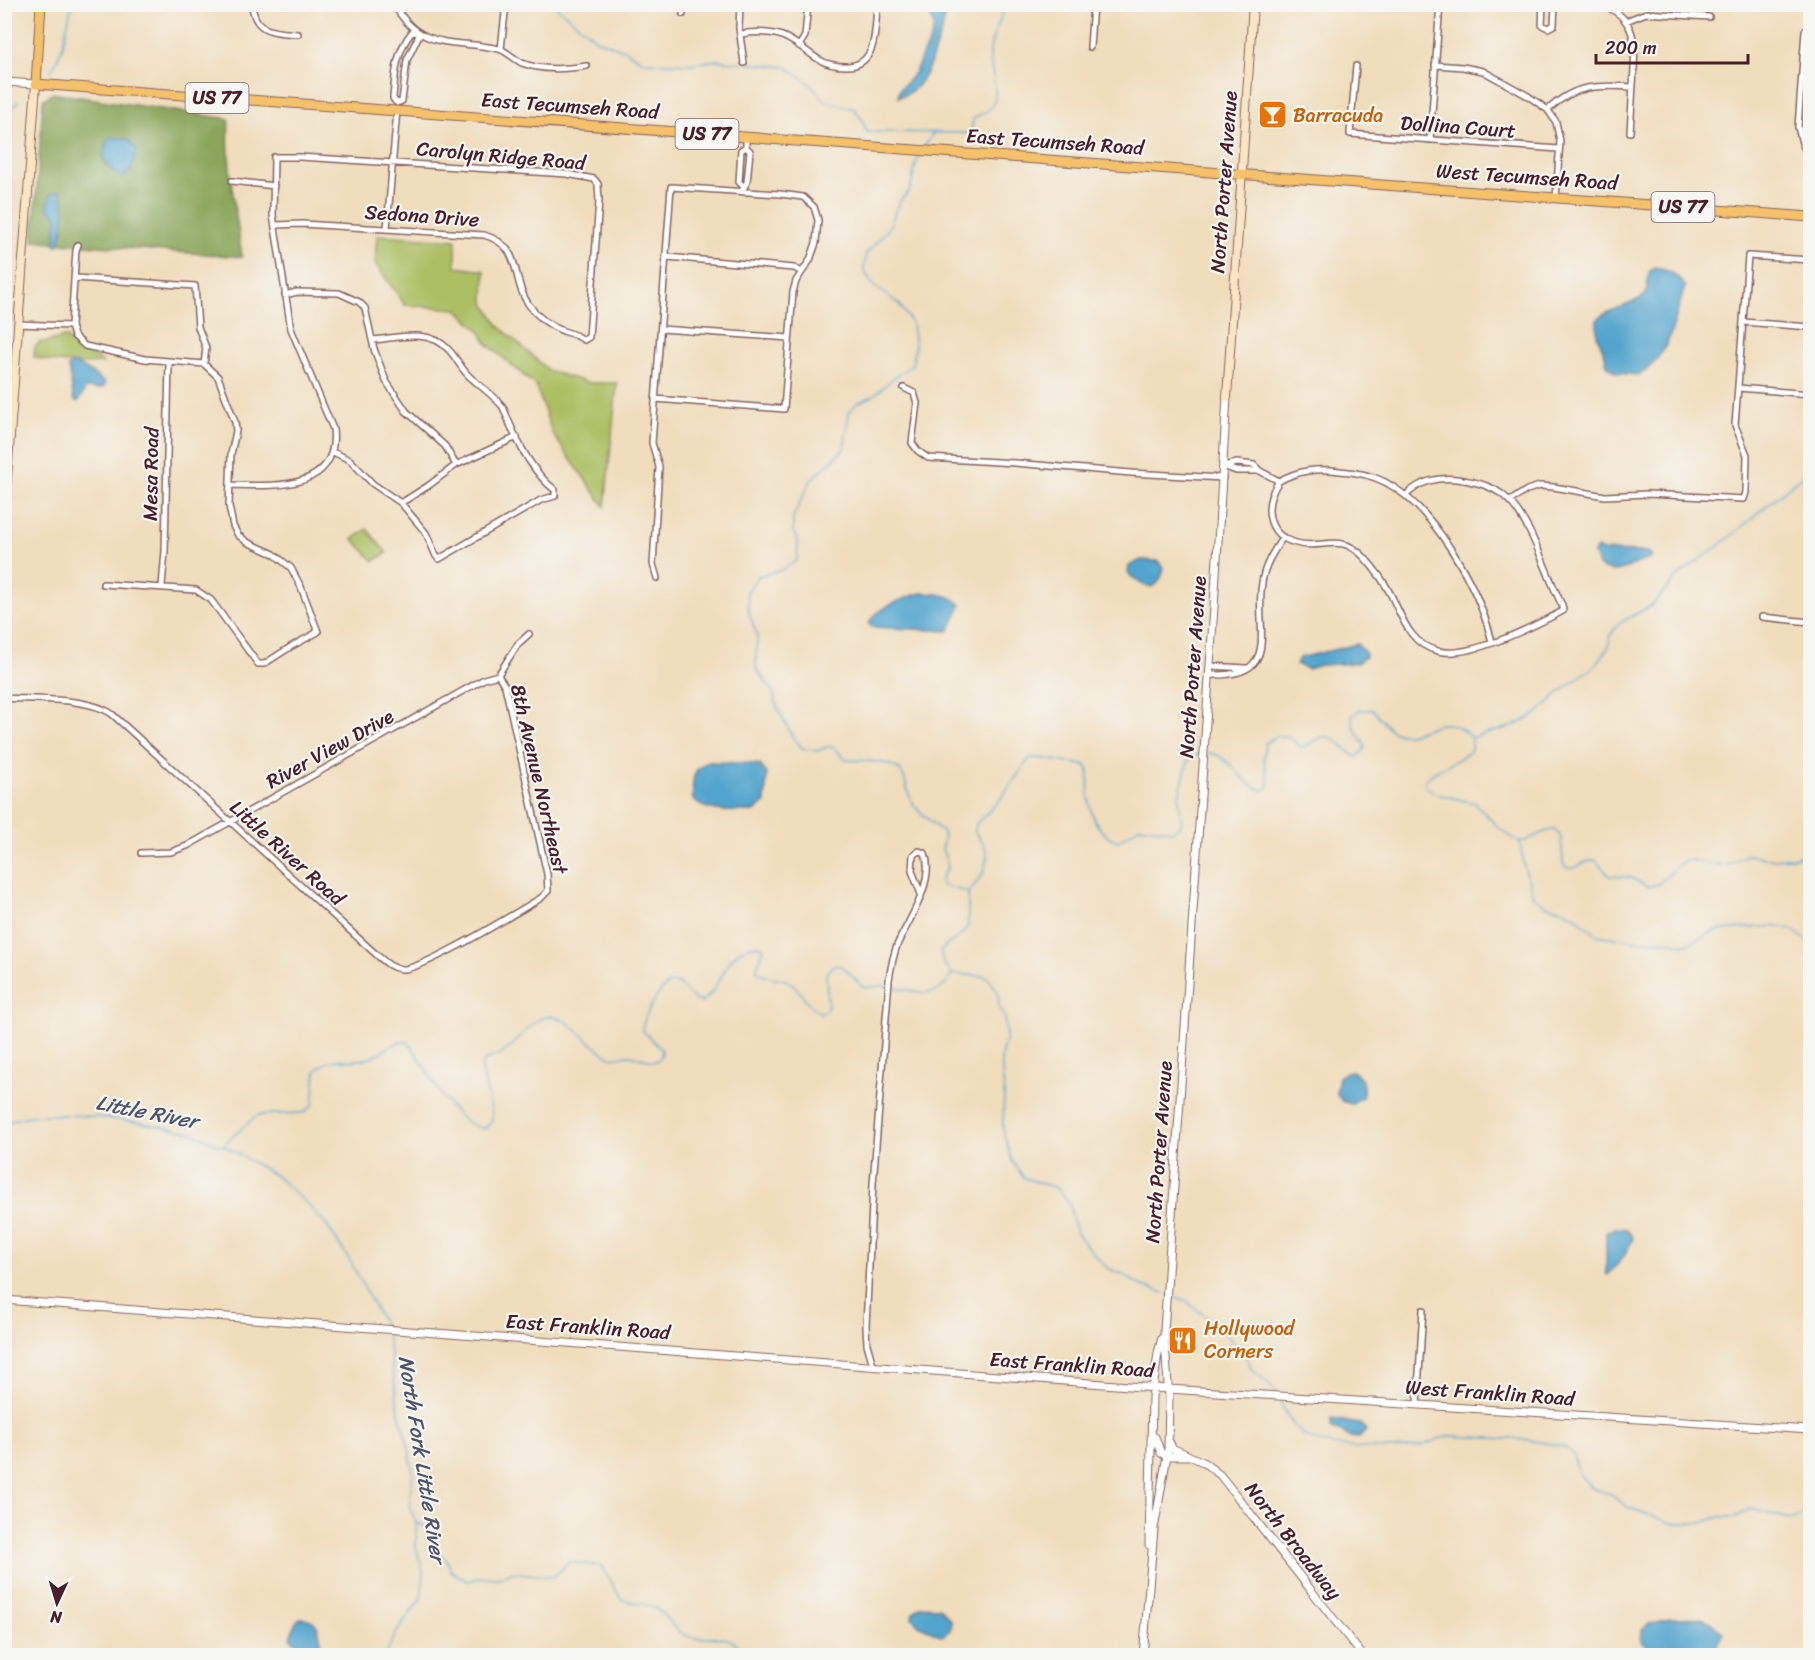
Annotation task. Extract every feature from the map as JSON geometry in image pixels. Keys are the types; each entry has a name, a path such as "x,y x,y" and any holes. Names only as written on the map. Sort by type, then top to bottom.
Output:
{"main road":[{"path":"4,517 41,4"},
{"name":"North Porter Avenue","path":"1227,397 1253,4"},
{"name":"East Tecumseh Road","path":"36,84 397,107 746,142 901,149 1241,174"},
{"name":"West Tecumseh Road","path":"1241,174 1810,217"}],"street":[{"path":"252,4 253,16 258,25 270,31 298,34"},
{"path":"393,4 402,19 420,33 437,42 501,50 521,62 536,67 586,66"},
{"path":"501,50 506,4"},
{"path":"683,14 684,4"},
{"path":"740,4 739,28 744,63"},
{"path":"799,46 805,36 808,4"},
{"path":"741,34 778,35 820,60 837,66 850,66 860,63 870,54 877,4"},
{"path":"1090,47 1093,4"},
{"path":"1430,140 1440,4"},
{"path":"1543,4 1542,25 1548,28 1554,25 1556,4"},
{"path":"1598,4 1614,11 1626,21 1635,41 1630,132"},
{"path":"1626,21 1646,13 1709,17"},
{"path":"1805,31 1798,127 1810,160"},
{"path":"387,228 397,107 393,98 398,57 412,32 420,33"},
{"path":"397,107 402,101 407,60 420,33"},
{"path":"1436,65 1483,71 1540,103 1548,110 1558,128 1556,198"},
{"name":"Dollina Court","path":"1356,66 1350,134 1559,149"},
{"name":"East Tecumseh Road","path":"4,82 36,84"},
{"path":"1548,110 1564,97 1587,87 1607,85 1633,87"},
{"path":"743,189 747,182 750,151 746,142"},
{"name":"Carolyn Ridge Road","path":"274,186 274,157 574,175 596,180 599,201 591,323 589,337 584,340"},
{"path":"230,485 269,486 301,482 314,476 325,466 333,452 333,429 291,329 275,225 274,186 232,181"},
{"path":"655,399 784,409 793,292 796,281 810,260 816,243 818,220 814,207 802,197 743,189 671,187 661,329 655,399 652,443 659,467 653,564 657,578"},
{"name":"Sedona Drive","path":"275,225 387,228 484,235 493,238 504,244 513,257 518,283 531,308 550,325 584,340"},
{"path":"78,245 71,326 74,336 86,346 145,359 204,364 218,377 235,422 236,431 231,454 230,516 238,535 247,542 274,554 291,568 319,629 317,634 292,646 264,664 258,664 206,594 196,590 162,586 103,584"},
{"path":"1510,501 1527,490 1540,486 1605,496 1647,494 1744,499 1748,455 1735,425 1748,256 1810,260"},
{"path":"666,257 794,268 802,272"},
{"path":"75,278 195,286 198,327 206,348 204,364"},
{"path":"285,295 297,292 339,293 350,296 364,308 380,369 393,392 406,411 442,443 456,465"},
{"path":"1743,322 1810,327"},
{"path":"18,324 71,326"},
{"path":"661,329 789,338"},
{"path":"333,452 350,460 372,484 401,503 426,533 437,558 442,559 536,503 552,498 555,494 555,490 533,466 498,400 465,372 447,347 422,336 372,340"},
{"name":"Mesa Road","path":"162,586 165,551 169,362"},
{"path":"904,388 914,393 917,403 912,443 928,458 1223,478"},
{"path":"1738,388 1810,394"},
{"name":"North Porter Avenue","path":"1143,1656 1154,1529 1168,1456 1168,1389 1164,1332 1227,397"},
{"path":"401,503 429,486 456,465 517,437"},
{"path":"1223,466 1236,471 1260,471 1279,481"},
{"path":"1406,495 1426,481 1457,479 1487,486 1502,494 1510,501 1544,561 1563,611 1492,642 1457,652 1446,653 1427,647 1404,626 1389,592 1377,572 1363,556 1353,548 1331,542 1304,545 1295,543 1283,537 1274,527 1268,510 1271,492 1279,481 1298,472 1330,469 1368,475 1383,481 1406,495 1450,548 1477,600 1492,642"},
{"path":"1209,675 1240,673 1255,661 1262,646 1261,585 1266,566 1283,537"},
{"path":"1762,616 1810,622"},
{"path":"498,675 518,644 529,634"},
{"path":"1210,666 1248,668"},
{"name":"River View Drive","path":"141,853 179,850 484,679 498,675"},
{"name":"8th Avenue Northeast","path":"498,675 505,686 547,874 548,891"},
{"name":"Little River Road","path":"4,698 82,703 105,709 378,956 395,968 417,967 541,898 548,891"},
{"path":"873,1365 867,1344 866,1326 873,1184 888,980 894,954 921,894 928,867 925,853 920,851 913,855 911,866 921,894"},
{"name":"East Franklin Road","path":"4,1300 1168,1389"},
{"path":"1417,1405 1424,1310"},
{"name":"North Porter Avenue","path":"1148,1589 1151,1417 1158,1353 1164,1332"},
{"name":"West Franklin Road","path":"1168,1389 1810,1430"},
{"path":"1151,1417 1157,1446 1161,1453 1168,1456 1190,1456"},
{"name":"North Broadway","path":"1169,1439 1172,1448 1209,1465 1220,1476 1363,1656"}],"green space":[{"path":"53,93 229,119 230,171 242,257 33,241 43,100"},
{"path":"377,235 456,240 456,267 485,271 484,302 499,326 549,371 589,383 617,383 605,507 553,435 536,386 487,344 480,331 457,309 405,305 375,263"},
{"path":"64,337 82,352 103,363 68,363 34,357 35,347 40,342"},
{"path":"367,529 387,553 374,561 353,539"}],"water":[{"path":"928,4 937,5 941,9 944,18 943,28 925,76 914,89 898,97 900,89 916,70 932,35 934,26 926,10"},
{"path":"111,137 128,139 137,150 131,170 122,178 113,172 103,159 106,142"},
{"path":"60,191 64,204 64,224 57,246 55,244 57,216 48,208 50,194"},
{"path":"1654,268 1672,273 1685,287 1670,336 1659,356 1639,375 1617,373 1607,365 1597,335 1597,320 1646,294 1649,272"},
{"path":"72,363 98,377 105,383 104,387 86,388 78,402 74,401 68,367"},
{"path":"1597,548 1603,551 1648,552 1652,555 1650,559 1618,571 1611,571 1598,566 1594,553"},
{"path":"1141,560 1158,561 1164,568 1154,586 1145,586 1128,573 1129,566"},
{"path":"921,593 948,596 961,605 948,631 872,627 869,624 877,613 899,601"},
{"path":"1357,644 1366,654 1357,663 1321,665 1307,669 1296,664 1300,658"},
{"path":"709,762 760,765 767,774 765,803 755,811 731,811 706,808 693,800 693,782 696,772 699,767"},
{"path":"1352,1071 1361,1078 1363,1096 1351,1104 1342,1101 1336,1093 1339,1077"},
{"path":"1614,1228 1627,1229 1633,1239 1624,1256 1608,1275 1606,1273 1606,1233"},
{"path":"1331,1419 1360,1424 1366,1431 1359,1438 1348,1437 1343,1432 1331,1429"},
{"path":"921,1606 939,1607 951,1621 950,1630 942,1636 920,1626 912,1618 913,1613"},
{"path":"300,1618 314,1622 318,1628 321,1642 314,1648 299,1647 290,1637"},
{"path":"1670,1618 1700,1618 1717,1627 1723,1633 1714,1655 1656,1656 1641,1642 1642,1630 1649,1624"}],"waterway":[{"path":"51,72 62,49 72,4"},
{"path":"553,4 597,40 627,51 644,62 691,64 717,60 742,63"},
{"path":"747,63 787,67 810,84 826,101 854,109 862,119 867,132 971,133 973,119 988,110 994,101 995,89 990,51 1004,4"},
{"path":"4,130 13,106 18,102"},
{"path":"925,146 934,132"},
{"path":"920,155 910,190 899,202 889,228 866,254 864,270 873,285 899,304 912,323 915,346 912,365 873,396 857,403 849,412 844,449 811,480 793,517 793,531 798,542 797,560 782,570 758,576 747,592 749,614 757,635 756,669 772,690 778,709 792,736 802,748 817,751 833,747 846,760 886,763 899,770 914,805 944,834 942,848 948,867 941,878 941,884 947,888 968,893"},
{"path":"1472,738 1514,726 1535,715 1561,691 1596,665 1608,648 1610,637 1616,627 1652,605 1679,575 1724,542 1810,469"},
{"name":"Little River","path":"1206,753 1222,758 1248,782 1264,790 1269,786 1264,760 1265,743 1277,736 1287,736 1301,747 1320,738 1333,738 1357,757 1365,746 1353,725 1352,716 1360,710 1373,710 1387,726 1397,733 1415,733 1433,726 1451,724 1471,738 1471,751 1430,775 1425,780 1425,786 1436,794 1475,803 1498,827 1520,843"},
{"name":"Little River","path":"951,973 942,960 941,951 968,926 968,893 983,874 987,857 985,846 975,832 976,824 1000,800 1031,758 1085,765 1089,770 1089,801 1095,821 1101,830 1118,841 1140,826 1173,831 1181,825 1179,803 1181,786 1188,761 1201,753"},
{"name":"Little River","path":"1521,842 1546,831 1555,830 1561,837 1563,864 1567,867 1574,868 1595,860 1610,876 1629,877 1648,887 1658,884 1685,860 1721,866 1728,865 1747,855 1783,859 1810,852"},
{"path":"1520,844 1533,896 1545,905 1564,910 1575,916 1597,935 1637,941 1670,941 1684,945 1718,930 1777,926 1791,929 1810,943"},
{"name":"Little River","path":"223,1145 257,1115 304,1113 313,1105 316,1071 323,1065 336,1060 355,1061 370,1058 402,1042 408,1042 450,1106 471,1124 485,1129 492,1120 482,1063 506,1051 535,1022 550,1017 559,1018 611,1057 629,1055 656,1061 661,1057 662,1050 642,1030 648,1011 660,993 668,984 677,983 695,1000 701,1002 715,987 731,960 738,952 748,947 760,945 764,949 756,970 765,976 791,983 813,1008 822,1013 828,1007 826,974 833,965 842,966 863,987 884,986 923,993 939,989 946,984 952,974"},
{"path":"952,974 983,976 988,978 998,991 999,1006 1005,1018 1006,1037 1001,1057 1004,1092 1003,1126 1012,1161 1024,1178 1057,1188 1069,1203 1075,1230 1107,1268 1140,1285 1164,1293"},
{"name":"North Fork Little River","path":"4,1125 19,1118 41,1115 96,1117 176,1129 223,1145 276,1176 327,1226 349,1259 385,1327"},
{"path":"1168,1294 1186,1301 1214,1323 1245,1354 1252,1370 1277,1393"},
{"name":"North Fork Little River","path":"385,1656 396,1633 421,1598 424,1574 416,1548 416,1523 411,1510 410,1495 413,1473 399,1413 387,1332"},
{"path":"1279,1398 1289,1418 1301,1433 1315,1441 1344,1447 1408,1448 1451,1436 1529,1440 1565,1447 1573,1455 1579,1474 1588,1484 1612,1495 1627,1507 1671,1523 1702,1523 1719,1517 1736,1517 1751,1509 1790,1519 1810,1514"},
{"path":"417,1523 432,1533 436,1548 448,1562 451,1571 467,1581 482,1577 499,1578 511,1572 553,1577 569,1562 601,1566 622,1600 655,1608 687,1636 725,1638 738,1646 746,1656"}],"place":[{"name":"Barracuda","path":"1272,115"},
{"name":"Hollywood Corners","path":"1183,1340"}]}
